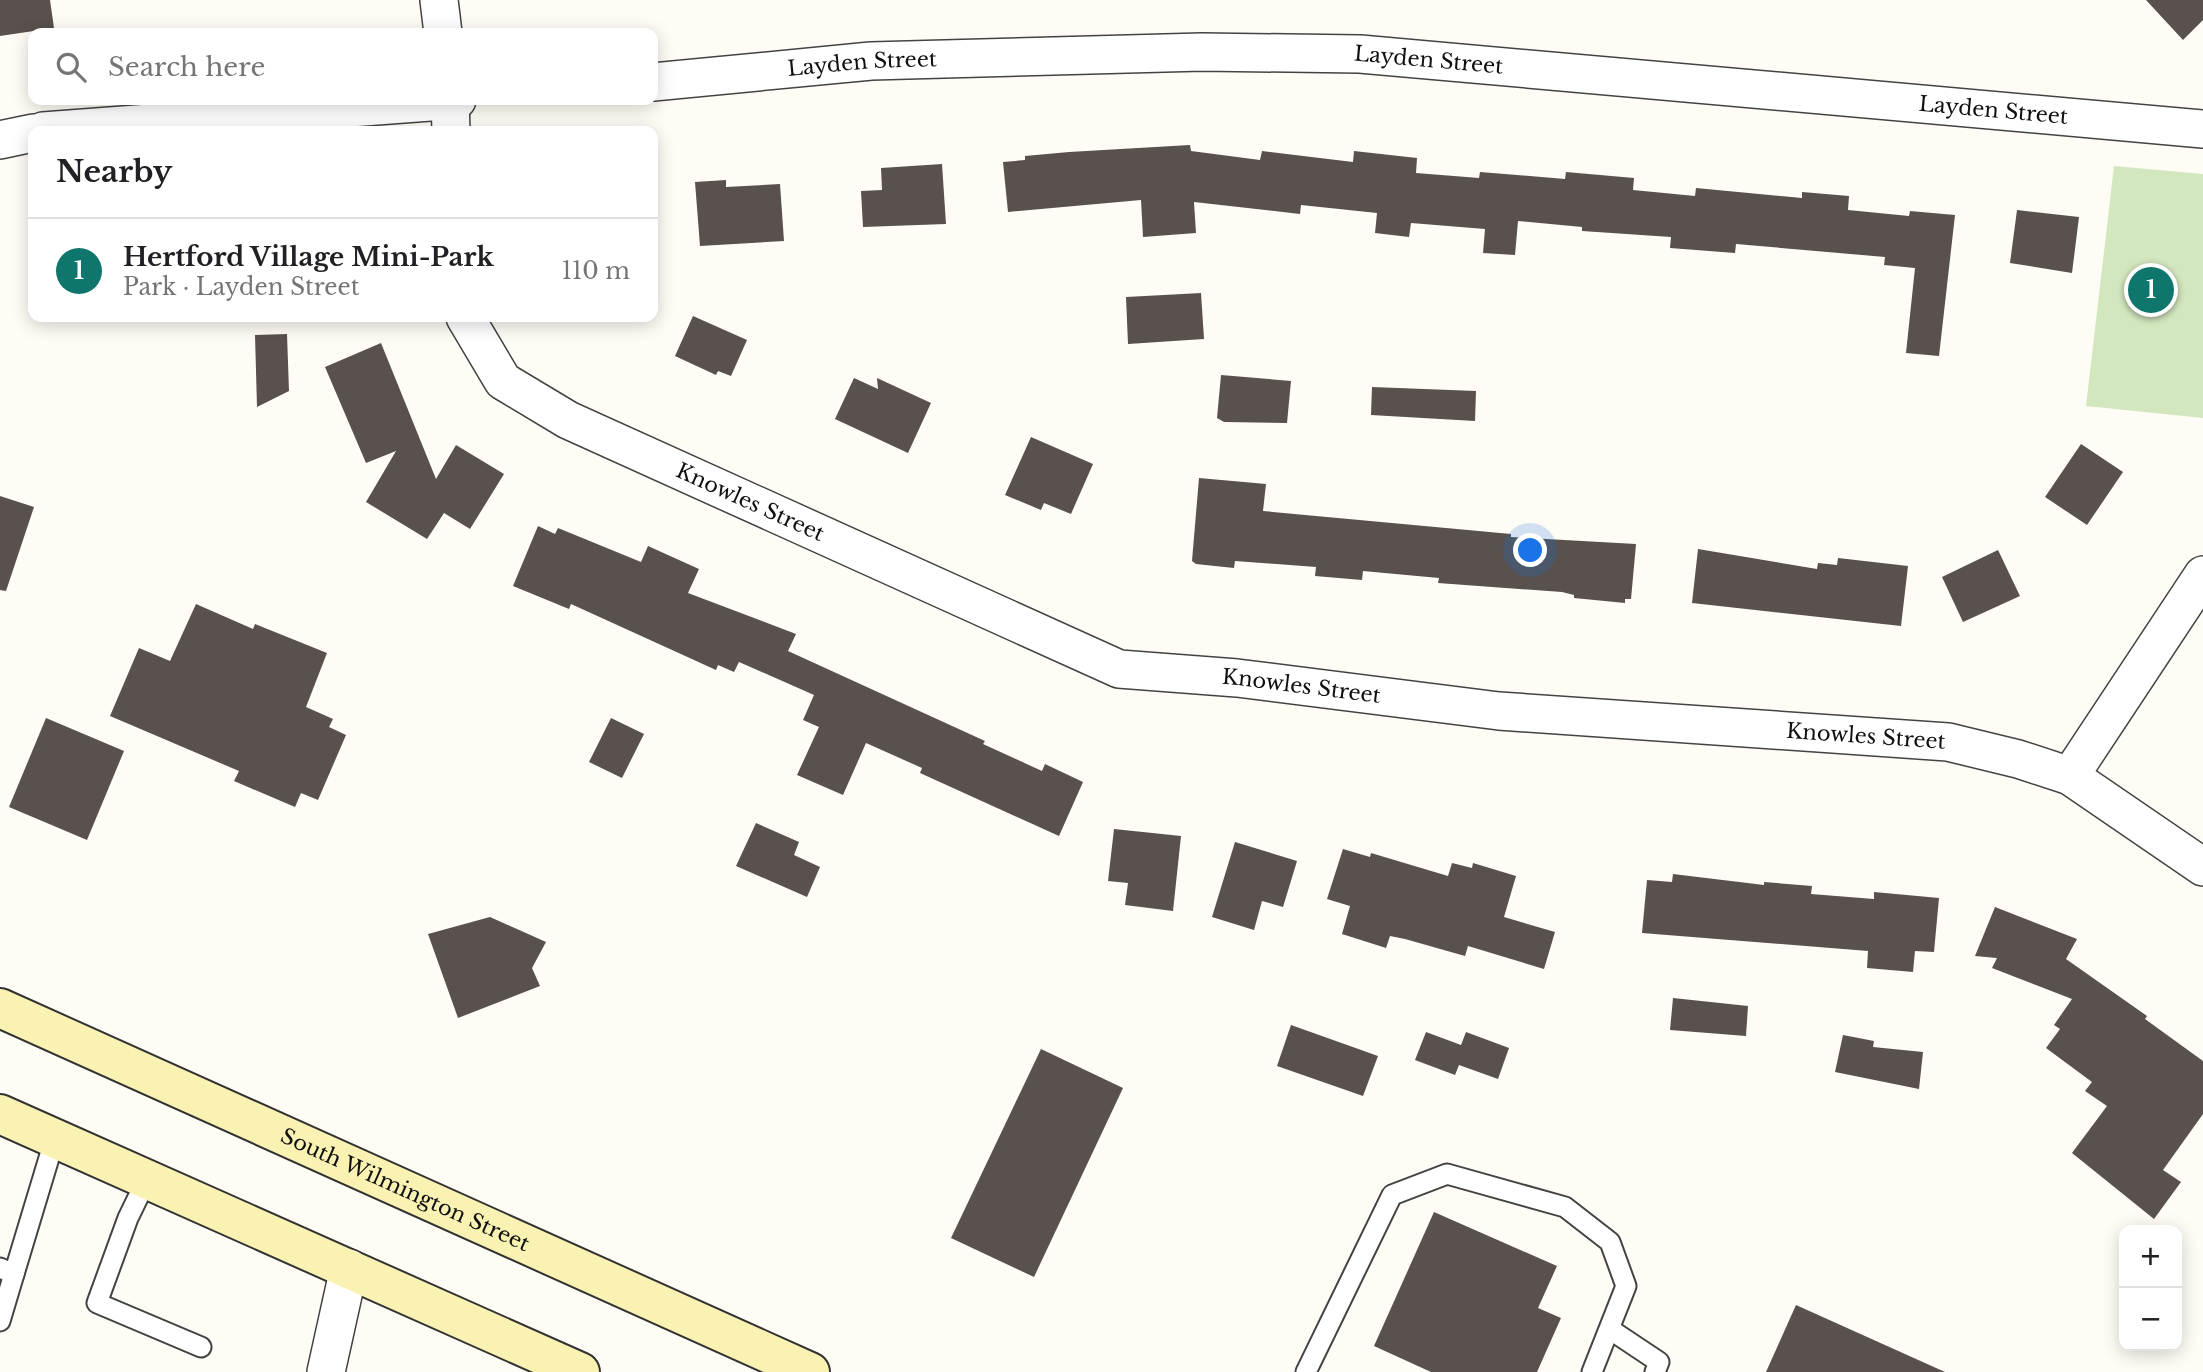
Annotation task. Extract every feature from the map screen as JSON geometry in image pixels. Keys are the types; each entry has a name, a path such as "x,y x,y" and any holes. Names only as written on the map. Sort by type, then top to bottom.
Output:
{"main road":[{"name":"South Wilmington Street","path":"0,1008 810,1372"},
{"path":"0,1114 580,1372"}],"street":[{"path":"439,0 442,28"},
{"name":"Layden Street","path":"658,82 871,61 1202,52 1360,54 2203,129"},
{"path":"109,126 384,105"},
{"path":"450,105 451,126"},
{"path":"0,140 28,134"},
{"name":"Knowles Street","path":"468,322 503,381 568,420 1119,669 1237,678 1499,711 1948,742 2018,759 2070,776 2203,867"},
{"path":"2070,776 2203,575"},
{"path":"326,1372 349,1268"}],"lane":[{"path":"0,1321 7,1271 55,1138"},
{"path":"1306,1372 1392,1195 1447,1174 1565,1207 1610,1242 1626,1286 1611,1330 1592,1372"},
{"path":"146,1179 97,1303 201,1347"},
{"path":"1611,1330 1659,1362 1655,1372"}],"green space":[{"path":"2114,166 2203,174 2203,418 2086,406"}],"building":[{"path":"0,0 50,0 54,28 28,28 28,32 0,36"},
{"path":"2146,0 2203,0 2203,20 2183,40"},
{"path":"1190,145 1191,151 1260,160 1262,151 1353,162 1354,151 1417,158 1416,173 1479,178 1480,172 1565,179 1566,172 1634,178 1633,190 1695,196 1696,188 1802,198 1802,192 1849,196 1848,210 1909,216 1910,211 1955,215 1939,356 1906,353 1915,268 1884,265 1885,257 1736,244 1735,253 1670,248 1671,237 1582,231 1582,227 1518,221 1515,255 1483,253 1485,229 1411,223 1409,237 1375,233 1377,213 1301,205 1300,214 1194,202 1196,233 1143,237 1141,200 1008,212 1003,162 1025,160 1025,156 1069,152"},
{"path":"942,164 946,224 863,227 861,191 882,190 881,168"},
{"path":"726,180 726,187 780,184 784,241 700,246 695,182"},
{"path":"2017,210 2079,217 2072,273 2010,263"},
{"path":"1201,293 1204,339 1128,344 1126,297"},
{"path":"693,316 747,340 731,376 718,371 716,375 675,356"},
{"path":"287,334 289,391 257,407 255,335"},
{"path":"381,343 436,479 456,445 504,474 470,529 444,513 427,539 366,502 396,451 366,463 325,367"},
{"path":"1221,375 1291,381 1287,423 1224,422 1217,418"},
{"path":"854,378 878,389 877,378 931,403 908,453 835,419"},
{"path":"1372,387 1476,391 1475,421 1371,415"},
{"path":"1031,437 1093,464 1071,514 1044,503 1041,510 1005,495"},
{"path":"2081,444 2123,472 2087,525 2045,497"},
{"path":"1199,478 1266,484 1263,511 1511,534 1511,537 1636,544 1631,599 1625,599 1625,603 1574,598 1574,595 1562,592 1438,583 1439,578 1363,571 1362,580 1315,576 1316,567 1235,561 1234,568 1196,564 1192,561"},
{"path":"0,496 34,507 6,591 0,590"},
{"path":"538,526 555,534 558,528 641,562 648,546 699,569 688,593 796,634 788,651 985,741 983,744 1042,771 1045,764 1083,782 1059,836 920,773 922,768 866,743 843,795 797,775 819,727 803,720 814,695 739,662 734,672 718,665 716,670 571,604 569,609 513,586"},
{"path":"1698,549 1817,569 1818,563 1837,565 1838,558 1908,566 1901,626 1692,603"},
{"path":"1998,550 2020,596 1963,622 1942,577"},
{"path":"196,604 253,629 255,624 327,653 306,707 333,719 329,727 346,735 318,800 301,793 295,807 234,781 239,771 110,716 139,648 170,661"},
{"path":"46,718 124,751 87,840 9,807"},
{"path":"611,718 644,734 622,778 589,762"},
{"path":"756,823 799,842 794,855 820,867 807,897 736,866"},
{"path":"1114,829 1181,836 1173,911 1125,905 1128,883 1108,881"},
{"path":"1235,842 1297,861 1283,907 1262,901 1254,930 1212,917"},
{"path":"1343,849 1370,857 1371,853 1448,876 1452,863 1472,868 1473,863 1516,876 1504,917 1555,932 1544,969 1468,946 1465,956 1390,936 1386,948 1342,934 1350,906 1327,899"},
{"path":"1673,874 1764,885 1764,882 1812,886 1811,894 1874,899 1874,892 1939,898 1934,952 1915,951 1913,972 1867,968 1868,951 1642,933 1647,880 1672,882"},
{"path":"1995,907 2077,939 2066,959 2147,1016 2145,1019 2203,1061 2203,1114 2163,1170 2181,1182 2154,1219 2072,1153 2107,1106 2085,1091 2092,1082 2046,1048 2060,1029 2054,1025 2072,999 1992,968 1997,958 1975,956"},
{"path":"490,917 546,942 532,968 540,986 458,1018 428,934"},
{"path":"1673,998 1748,1006 1746,1036 1670,1030"},
{"path":"1291,1025 1378,1056 1363,1096 1277,1066"},
{"path":"1426,1032 1461,1045 1466,1032 1509,1048 1498,1079 1459,1065 1455,1075 1415,1060"},
{"path":"1843,1035 1874,1041 1873,1047 1923,1052 1919,1089 1835,1072"},
{"path":"1041,1049 1123,1088 1034,1277 951,1238"},
{"path":"1434,1212 1557,1266 1538,1308 1561,1318 1537,1372 1431,1372 1374,1346"},
{"path":"1796,1305 1945,1372 1766,1372"}],"place":[{"name":"Hertford Village Mini-Park","path":"2151,290"}]}
